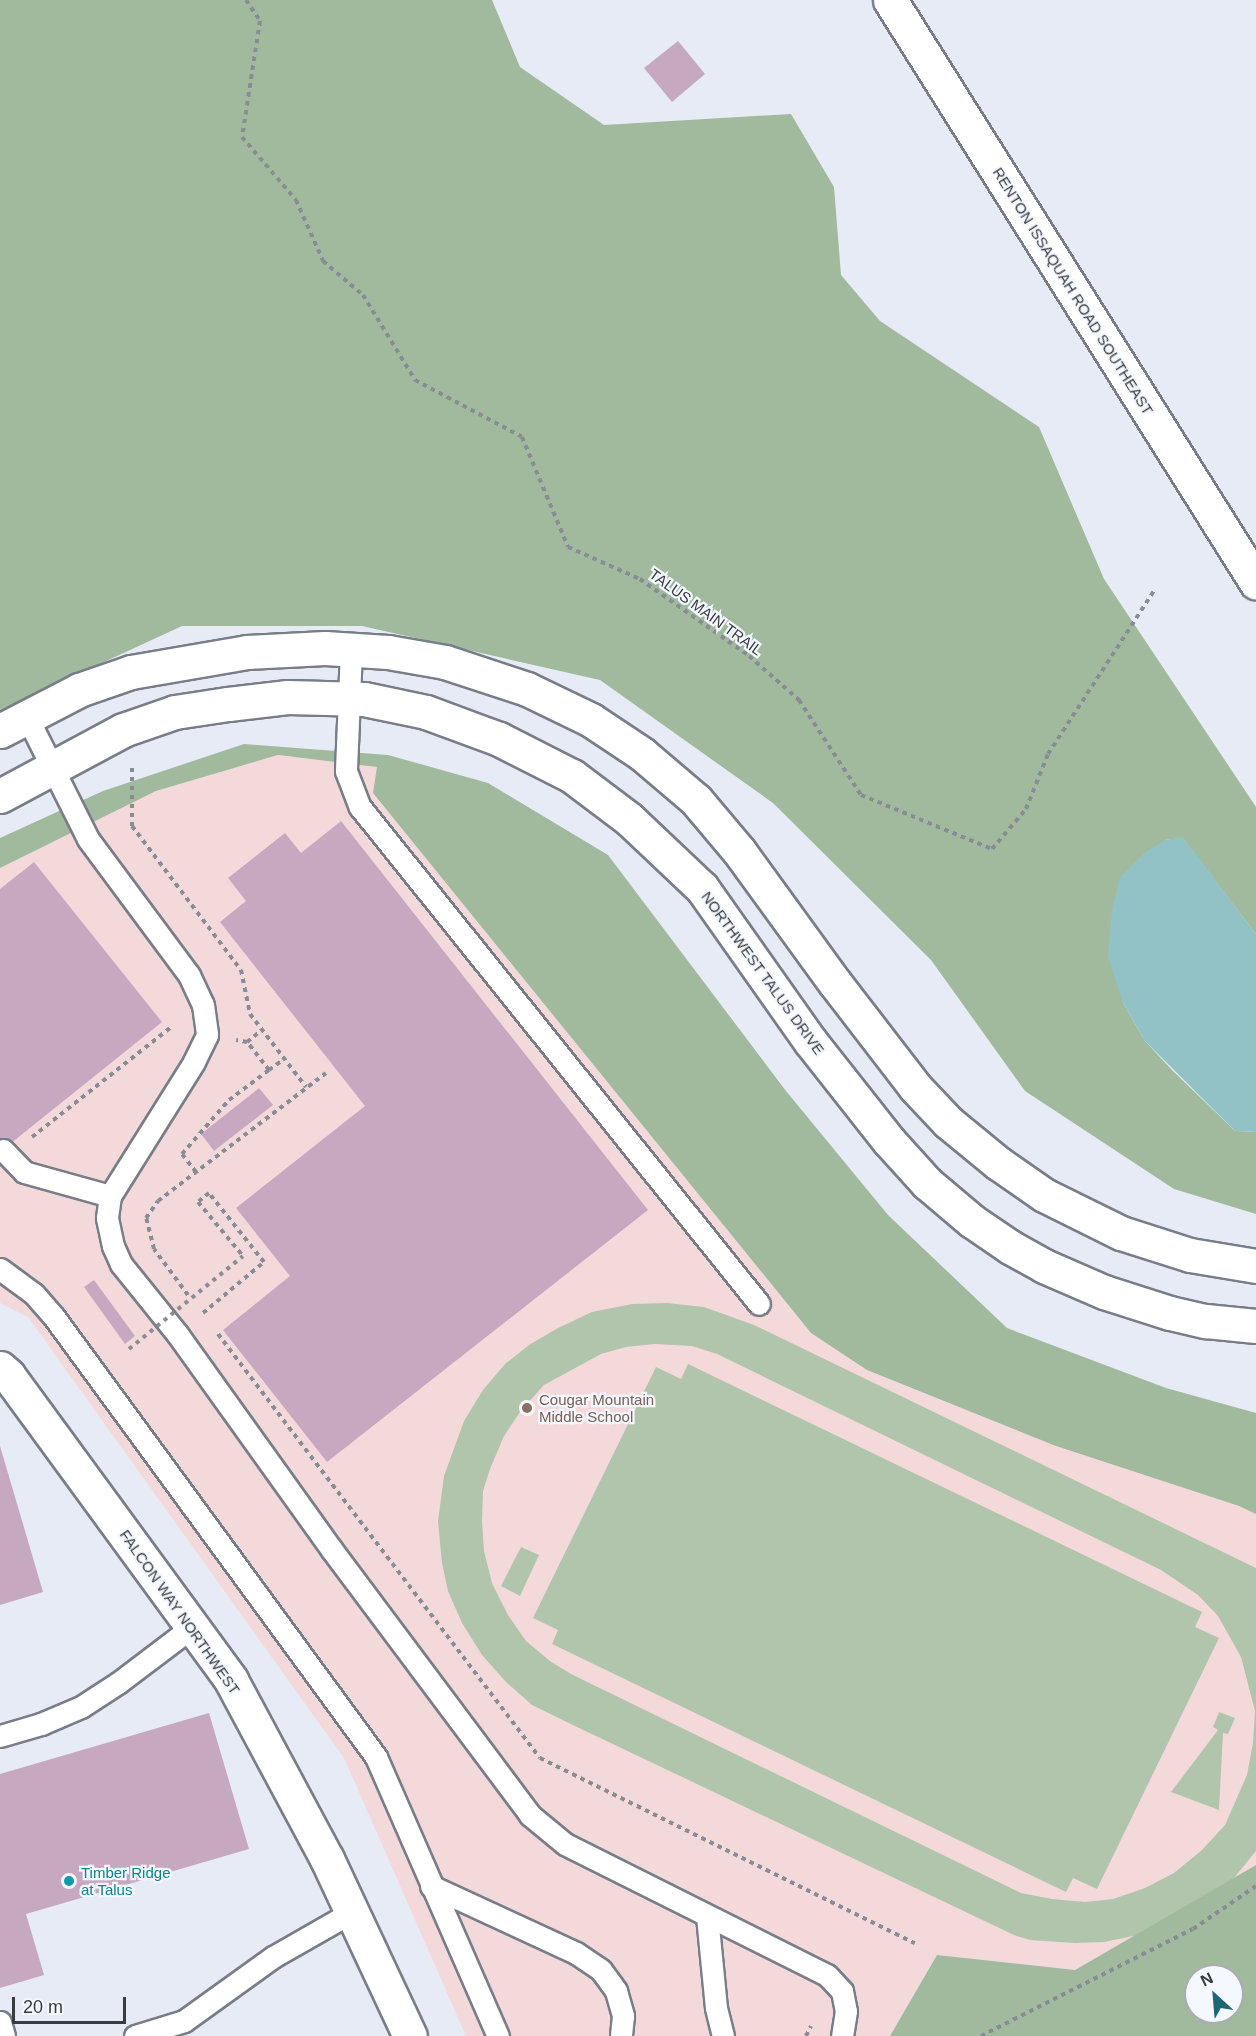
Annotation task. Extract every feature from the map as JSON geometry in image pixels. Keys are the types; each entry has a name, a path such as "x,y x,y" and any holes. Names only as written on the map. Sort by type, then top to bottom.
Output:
{"street":[{"name":"RENTON ISSAQUAH ROAD SOUTHEAST","path":"890,0 1256,582"},
{"path":"13,724 79,690 131,672 247,652 325,648 388,652 445,662 527,689 591,720 634,748 696,800 739,851 835,983 915,1087 948,1122 971,1142 1044,1196 1121,1233 1190,1255 1256,1266"},
{"name":"NORTHWEST TALUS DRIVE","path":"0,796 123,729 175,711 288,697 364,699 426,712 499,739 572,776 629,819 702,888 810,1041 889,1142 927,1183 1010,1247 1080,1282 1138,1304 1206,1321 1256,1326"},
{"name":"FALCON WAY NORTHWEST","path":"0,1368 8,1375 231,1680 352,1912 410,2036"}],"lane":[{"path":"351,650 346,771 360,807 759,1304"},
{"path":"13,724 51,767 88,839 189,975 203,1005 207,1035 199,1053 110,1196 107,1218 113,1246 121,1264 178,1335 339,1560 530,1815 565,1844 827,1975 842,1991 846,2011 842,2036"},
{"path":"3,1150 24,1172 110,1196"},
{"path":"0,1269 33,1294 54,1317 376,1757 498,2036"},
{"path":"0,1736 41,1724 81,1707 118,1683 192,1627"},
{"path":"431,1886 576,1953 601,1970 616,1991 623,2016 621,2036"},
{"path":"135,2036 184,2021 273,1957 352,1912"},
{"path":"706,1916 716,2008 723,2036"},
{"path":"0,2022 4,2036"}],"path":[{"name":"TALUS MAIN TRAIL","path":"246,0 260,21 242,137 296,200 323,261 363,295 415,380 522,437 568,547 640,579 749,656 799,700 861,795 992,849 1026,809 1048,754 1155,589"},
{"path":"132,768 132,826 241,970 250,1014 306,1088"},
{"path":"24,1143 170,1028"},
{"path":"247,1042 262,1030"},
{"path":"226,1038 247,1042 269,1070"},
{"path":"196,1172 182,1154 229,1100 284,1059"},
{"path":"210,1323 154,1249 146,1218 158,1201 326,1073"},
{"path":"129,1349 243,1256 198,1202 209,1193 264,1262 202,1314"},
{"path":"217,1332 540,1758 915,1943"},
{"path":"981,2036 1193,1929 1256,1886"}],"shaded area":[{"path":"0,0 492,0 520,67 604,125 791,114 834,187 841,275 880,321 1039,427 1104,579 1256,807 1256,934 1183,838 1165,840 1123,1003 1145,1041 1172,1070 1235,1131 1256,1132 1256,1214 1174,1189 1025,1091 931,960 773,803 600,680 362,626 182,626 0,710"},
{"path":"244,744 388,755 488,783 608,855 786,1091 888,1215 1007,1328 1166,1388 1256,1413 1256,1514 1239,1506 1056,1446 867,1370 811,1333 373,793 377,767 278,755 156,791 0,868 0,838 103,791"},
{"name":"Cougar Mountain Middle School","path":"278,755 378,767 373,793 811,1333 867,1370 1056,1446 1239,1506 1256,1514 1256,1865 1075,1970 937,1955 890,2036 466,2036 344,1758 28,1317 0,1303 0,868 156,791"},
{"path":"1183,837 1256,934 1256,1132 1235,1131 1145,1041 1123,1003 1108,956 1112,910 1120,877 1146,852 1165,840"},
{"path":"667,1303 704,1307 754,1325 1256,1568 1256,1851 1229,1884 1143,1934 1104,1942 1030,1940 1014,1935 532,1705 506,1682 482,1655 462,1623 448,1591 442,1563 438,1521 444,1476 464,1421 483,1390 505,1364 529,1345 558,1328 592,1312 632,1304","holes":["655,1344 692,1346 717,1354 1161,1570 1198,1595 1218,1616 1241,1657 1255,1711 1253,1743 1247,1775 1225,1825 1202,1850 1174,1873 1145,1888 1113,1899 1085,1902 1021,1893 571,1674 550,1661 526,1641 508,1615 492,1583 484,1551 483,1491 504,1436 520,1412 544,1385 601,1354 626,1347"]},
{"path":"688,1364 1202,1612 1195,1627 1219,1638 1097,1889 1073,1878 1066,1892 552,1644 558,1630 533,1618 656,1367 681,1379"},
{"path":"521,1547 539,1555 520,1596 501,1586"},
{"path":"1219,1712 1235,1718 1228,1734 1223,1733 1219,1810 1171,1792 1218,1730 1213,1727"},
{"path":"1256,1865 1256,2036 890,2036 937,1955 1075,1970"}],"building":[{"path":"678,41 705,74 672,102 644,68"},
{"path":"341,821 648,1210 327,1462 223,1330 290,1276 236,1208 365,1106 220,922 246,901 228,878 285,833 301,853"},
{"path":"34,862 162,1022 0,1152 0,889"},
{"path":"259,1088 273,1105 214,1151 201,1134"},
{"path":"94,1280 135,1336 125,1344 84,1287"},
{"path":"0,1446 43,1592 0,1605"},
{"name":"Timber Ridge at Talus","path":"209,1713 249,1849 26,1914 44,1975 0,1988 0,1774"}],"place":[{"name":"Cougar Mountain Middle School","path":"527,1408"},
{"name":"Timber Ridge at Talus","path":"69,1881"}]}
